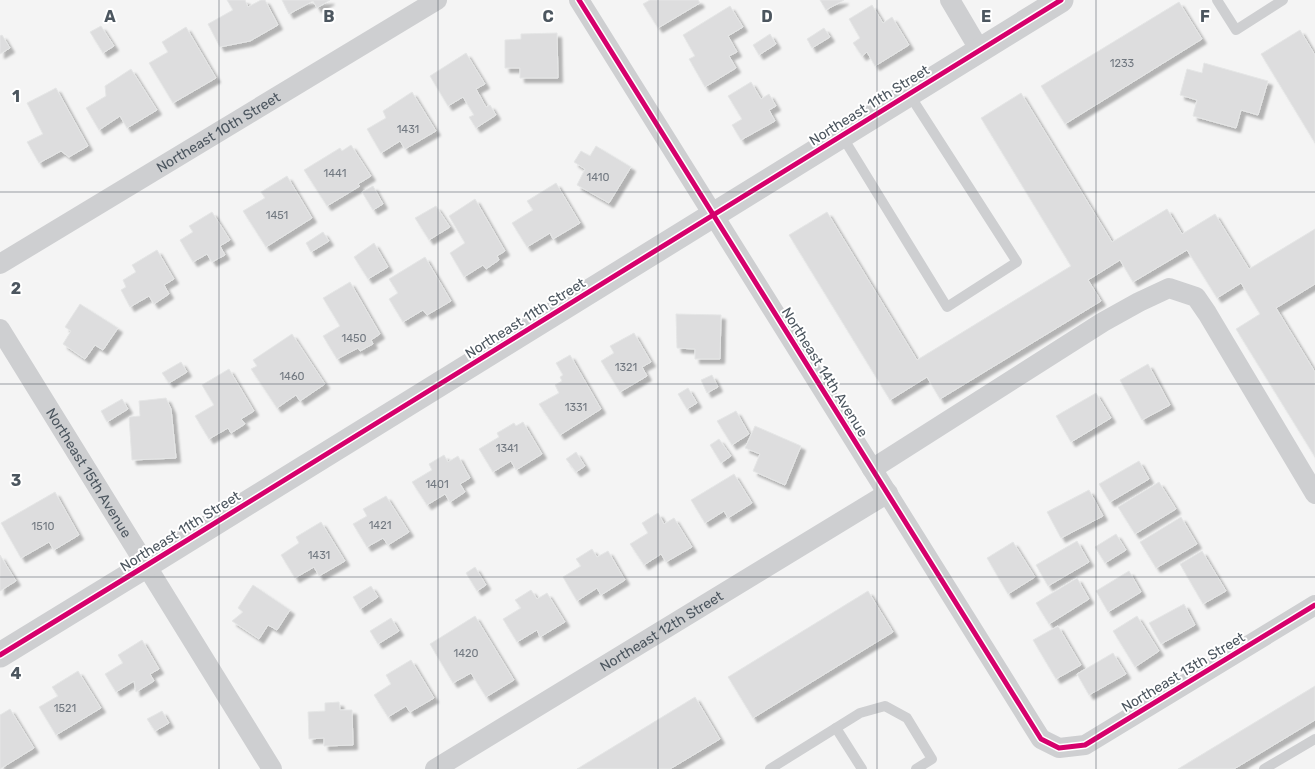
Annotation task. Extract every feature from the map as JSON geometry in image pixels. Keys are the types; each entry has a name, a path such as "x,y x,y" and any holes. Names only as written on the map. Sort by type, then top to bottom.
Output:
{"street":[{"name":"Northeast 10th Street","path":"0,264 437,0"},
{"name":"Northeast 14th Avenue","path":"579,0 1041,739 1059,748"},
{"path":"950,0 979,49"},
{"name":"Northeast 11th Street","path":"0,655 1060,0"},
{"path":"872,469 1103,322 1169,288 1196,297 1208,312 1315,494"},
{"name":"Northeast 15th Avenue","path":"0,329 272,769"},
{"name":"Northeast 12th Street","path":"435,769 888,493"},
{"name":"Northeast 13th Street","path":"1059,748 1084,745 1315,605"}],"lane":[{"path":"1217,0 1236,30 1283,0"},
{"path":"841,135 947,307 1016,262 909,93"},
{"path":"770,769 860,713 885,706 907,718 932,759 916,769"},
{"path":"836,728 862,769"},
{"path":"1264,769 1315,739"}],"building":[{"path":"227,0 245,0 248,7 261,0 265,0 278,25 250,41 220,47 208,24 233,10"},
{"path":"282,0 330,0 317,8 313,1 289,14"},
{"path":"650,0 698,0 700,3 658,28 643,4"},
{"path":"820,0 844,0 826,10"},
{"path":"1179,2 1202,39 1065,124 1041,86"},
{"path":"872,5 883,23 892,17 909,45 875,66 867,52 862,56 853,43 860,38 849,19"},
{"path":"730,6 743,27 728,36 737,52 729,56 736,68 705,87 689,59 695,56 683,35"},
{"path":"101,26 114,46 103,53 90,32"},
{"path":"186,27 216,78 173,103 149,63 168,52 162,42"},
{"path":"824,28 830,37 812,48 807,39"},
{"path":"1300,30 1315,55 1315,143 1261,54"},
{"path":"557,33 558,78 520,78 520,68 505,68 505,40 521,39 521,34"},
{"path":"770,34 776,44 759,55 753,45"},
{"path":"2,35 10,48 0,54 0,36"},
{"path":"466,53 485,84 476,89 486,107 490,105 496,115 476,128 469,117 474,115 463,97 448,106 430,76"},
{"path":"1204,63 1268,81 1258,115 1241,110 1236,128 1193,116 1197,100 1180,95 1187,69 1202,73"},
{"path":"131,69 157,110 127,128 120,116 99,130 86,108 106,96 105,86"},
{"path":"751,82 761,99 769,94 776,106 769,110 775,121 741,140 732,125 742,119 728,96"},
{"path":"56,88 88,146 69,157 61,151 39,163 27,142 43,134 27,103"},
{"path":"412,92 436,131 405,149 400,141 381,153 367,129 386,118 383,111"},
{"path":"1021,93 1112,242 1167,209 1182,234 1215,214 1249,269 1315,229 1315,284 1276,308 1315,372 1315,457 1236,329 1260,314 1241,283 1217,298 1187,250 1133,282 1120,260 1088,280 1101,301 940,399 927,377 890,400 789,235 827,212 917,360 1071,266 981,118"},
{"path":"351,145 371,176 358,184 360,186 327,206 304,170 340,148 342,151"},
{"path":"596,146 631,167 609,203 577,185 585,169 574,162 581,151 590,156"},
{"path":"287,176 312,218 266,247 243,211 265,198 261,192"},
{"path":"556,183 580,223 553,239 550,233 527,247 512,223 533,210 527,201"},
{"path":"373,186 383,204 373,210 362,192"},
{"path":"475,199 505,251 497,256 499,260 486,269 483,265 464,277 450,253 465,243 449,216"},
{"path":"436,206 450,227 429,240 415,218"},
{"path":"212,212 230,240 220,246 225,255 212,262 207,254 193,262 180,240 193,232 189,226"},
{"path":"323,232 329,241 311,252 306,243"},
{"path":"374,243 388,267 368,279 354,257"},
{"path":"157,250 174,279 164,285 169,294 154,304 149,296 130,307 121,290 126,287 123,280 136,272 132,265"},
{"path":"425,257 451,301 427,315 423,310 403,322 389,299 398,293 389,279"},
{"path":"350,282 380,334 371,340 373,344 360,351 358,348 337,359 323,336 340,326 323,298"},
{"path":"80,304 118,328 103,350 95,345 85,359 63,344 71,331 65,327"},
{"path":"676,314 721,315 720,359 695,359 695,349 677,348"},
{"path":"634,333 651,362 642,367 647,376 620,392 601,361 614,353 610,346"},
{"path":"292,334 325,384 300,401 296,395 277,408 251,369 257,366 253,360"},
{"path":"570,355 601,409 560,435 539,404 559,393 555,385 562,381 560,377 563,375 556,363"},
{"path":"181,362 187,372 169,383 162,373"},
{"path":"1148,364 1170,405 1142,420 1120,380"},
{"path":"229,369 254,411 241,419 245,424 231,433 228,428 209,439 195,416 214,405 202,385"},
{"path":"712,375 718,387 707,393 701,380"},
{"path":"688,388 697,403 687,409 678,394"},
{"path":"1096,393 1111,418 1071,442 1056,416"},
{"path":"166,398 171,409 176,458 132,460 129,417 140,416 139,401"},
{"path":"122,399 128,409 107,422 101,411"},
{"path":"736,411 749,434 732,445 717,421"},
{"path":"523,422 542,454 516,470 511,461 493,472 479,449 499,437 497,433 514,423 516,426"},
{"path":"755,426 801,446 785,485 753,471 760,454 745,448"},
{"path":"719,439 731,456 721,463 710,445"},
{"path":"576,452 585,466 576,472 566,459"},
{"path":"444,455 448,462 458,456 470,478 460,484 465,492 450,502 445,494 427,505 412,482 432,470 429,464"},
{"path":"1139,461 1149,479 1110,502 1099,484"},
{"path":"734,474 752,503 728,518 724,511 705,523 691,500"},
{"path":"1159,482 1176,509 1135,534 1118,507"},
{"path":"1089,490 1103,516 1061,538 1047,512"},
{"path":"55,492 79,535 54,550 49,542 21,558 1,523"},
{"path":"386,496 409,532 388,545 383,538 367,547 353,524 367,516 363,509"},
{"path":"658,513 664,524 674,518 692,547 666,562 661,554 644,565 630,544 648,533 642,523"},
{"path":"1181,517 1197,544 1156,568 1140,542"},
{"path":"321,522 345,561 319,576 314,567 295,578 281,555 299,543 296,537"},
{"path":"1116,534 1126,550 1105,563 1095,547"},
{"path":"1077,541 1089,562 1048,586 1036,565"},
{"path":"1013,542 1035,577 1008,594 987,558"},
{"path":"592,549 597,557 608,551 625,580 601,595 597,588 577,601 563,577 581,566 576,559"},
{"path":"1202,551 1226,591 1203,604 1180,564"},
{"path":"0,555 16,581 0,591"},
{"path":"475,567 486,585 477,591 466,573"},
{"path":"1129,571 1141,592 1108,612 1096,591"},
{"path":"1077,578 1089,599 1049,624 1036,603"},
{"path":"253,585 290,610 277,630 268,625 259,639 232,621 243,612 238,608"},
{"path":"371,586 378,597 360,609 353,597"},
{"path":"531,590 537,599 547,593 565,622 540,637 537,630 517,642 503,619 521,608 515,600"},
{"path":"868,591 893,632 753,718 728,677"},
{"path":"1184,604 1195,625 1161,644 1149,623"},
{"path":"475,616 514,680 486,697 471,673 453,683 430,644"},
{"path":"1137,616 1159,651 1135,667 1113,631"},
{"path":"391,618 399,631 378,644 370,631"},
{"path":"1058,626 1081,665 1056,679 1033,640"},
{"path":"142,640 159,669 150,674 154,681 136,692 134,681 116,692 105,674 123,663 118,655"},
{"path":"1113,653 1126,674 1089,695 1077,674"},
{"path":"411,660 434,698 410,712 406,706 388,717 374,695 391,684 386,675"},
{"path":"78,671 101,708 56,735 39,707 58,696 52,687"},
{"path":"1315,686 1315,720 1234,769 1178,769"},
{"path":"695,697 720,739 670,769 577,769"},
{"path":"339,702 340,710 352,710 353,745 324,746 324,738 309,739 308,712 325,711 325,703"},
{"path":"10,709 34,748 0,769 0,715"},
{"path":"162,711 169,723 155,731 147,719"}],"cycle path":[{"path":"579,0 1041,739 1059,748 1085,745 1315,605"},
{"path":"0,655 1061,0"}]}
